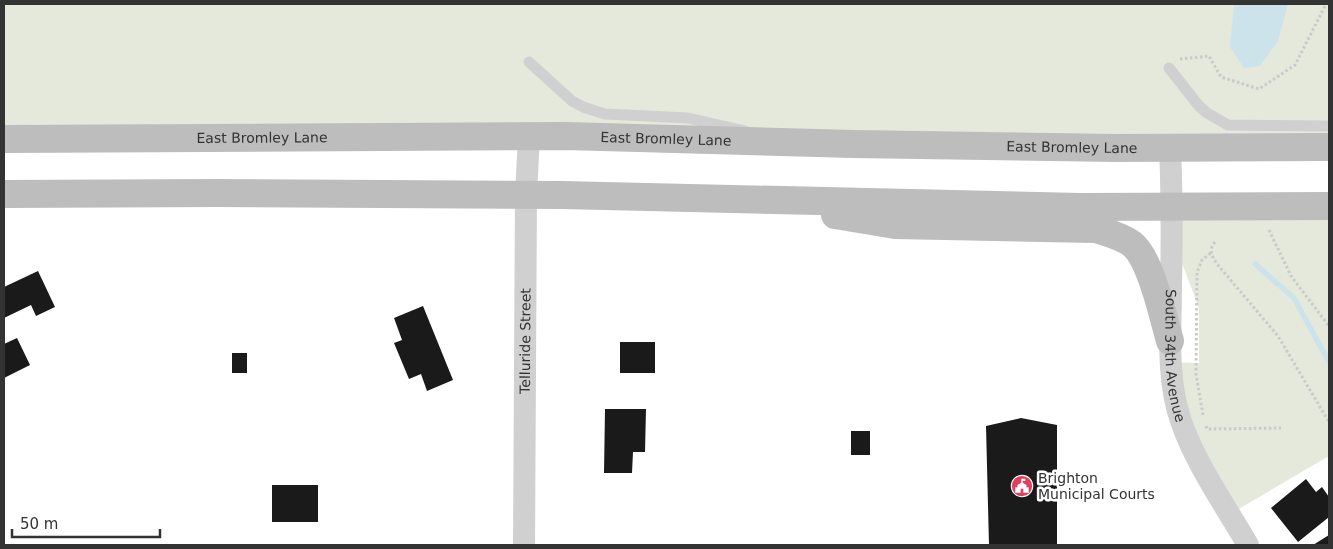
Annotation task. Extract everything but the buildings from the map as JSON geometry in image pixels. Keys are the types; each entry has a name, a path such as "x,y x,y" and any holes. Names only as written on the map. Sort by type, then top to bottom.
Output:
{"main road":[{"name":"East Bromley Lane","path":"4,139 529,136 854,144 1170,148 1329,147"},
{"path":"4,194 526,195 1082,207 1329,206"},
{"path":"748,200 895,225 1096,229 1132,244 1140,253 1154,286 1170,341"}],"street":[{"name":"Telluride Street","path":"524,545 526,195 529,136"},
{"name":"South 34th Avenue","path":"1170,148 1173,207 1170,362 1174,392 1181,422 1197,458 1248,545"}],"lane":[{"path":"529,62 572,101 583,107 605,114 688,118 724,125 783,141"},
{"path":"1173,63 1199,106 1228,125 1329,126"}],"path":[{"path":"1173,63 1209,56 1221,77 1259,89 1295,65 1326,4"},
{"path":"1261,207 1270,232 1291,276 1329,326"},
{"path":"1215,242 1211,253 1217,264 1278,336 1329,422"},
{"path":"1203,417 1196,374 1197,272 1202,260 1211,253"},
{"path":"1205,423 1207,428 1281,428"}],"shaded area":[{"path":"4,4 1329,4 1329,147 4,136"},
{"path":"1329,206 1329,456 1230,514 1197,458 1170,362 1199,363 1199,308 1172,237 1173,207"}],"water":[{"path":"1234,4 1288,4 1278,41 1260,66 1244,68 1230,47"}],"waterway":[{"path":"1255,264 1294,298 1329,362"}],"place":[{"name":"Brighton Municipal Courts","path":"1022,486"}]}
